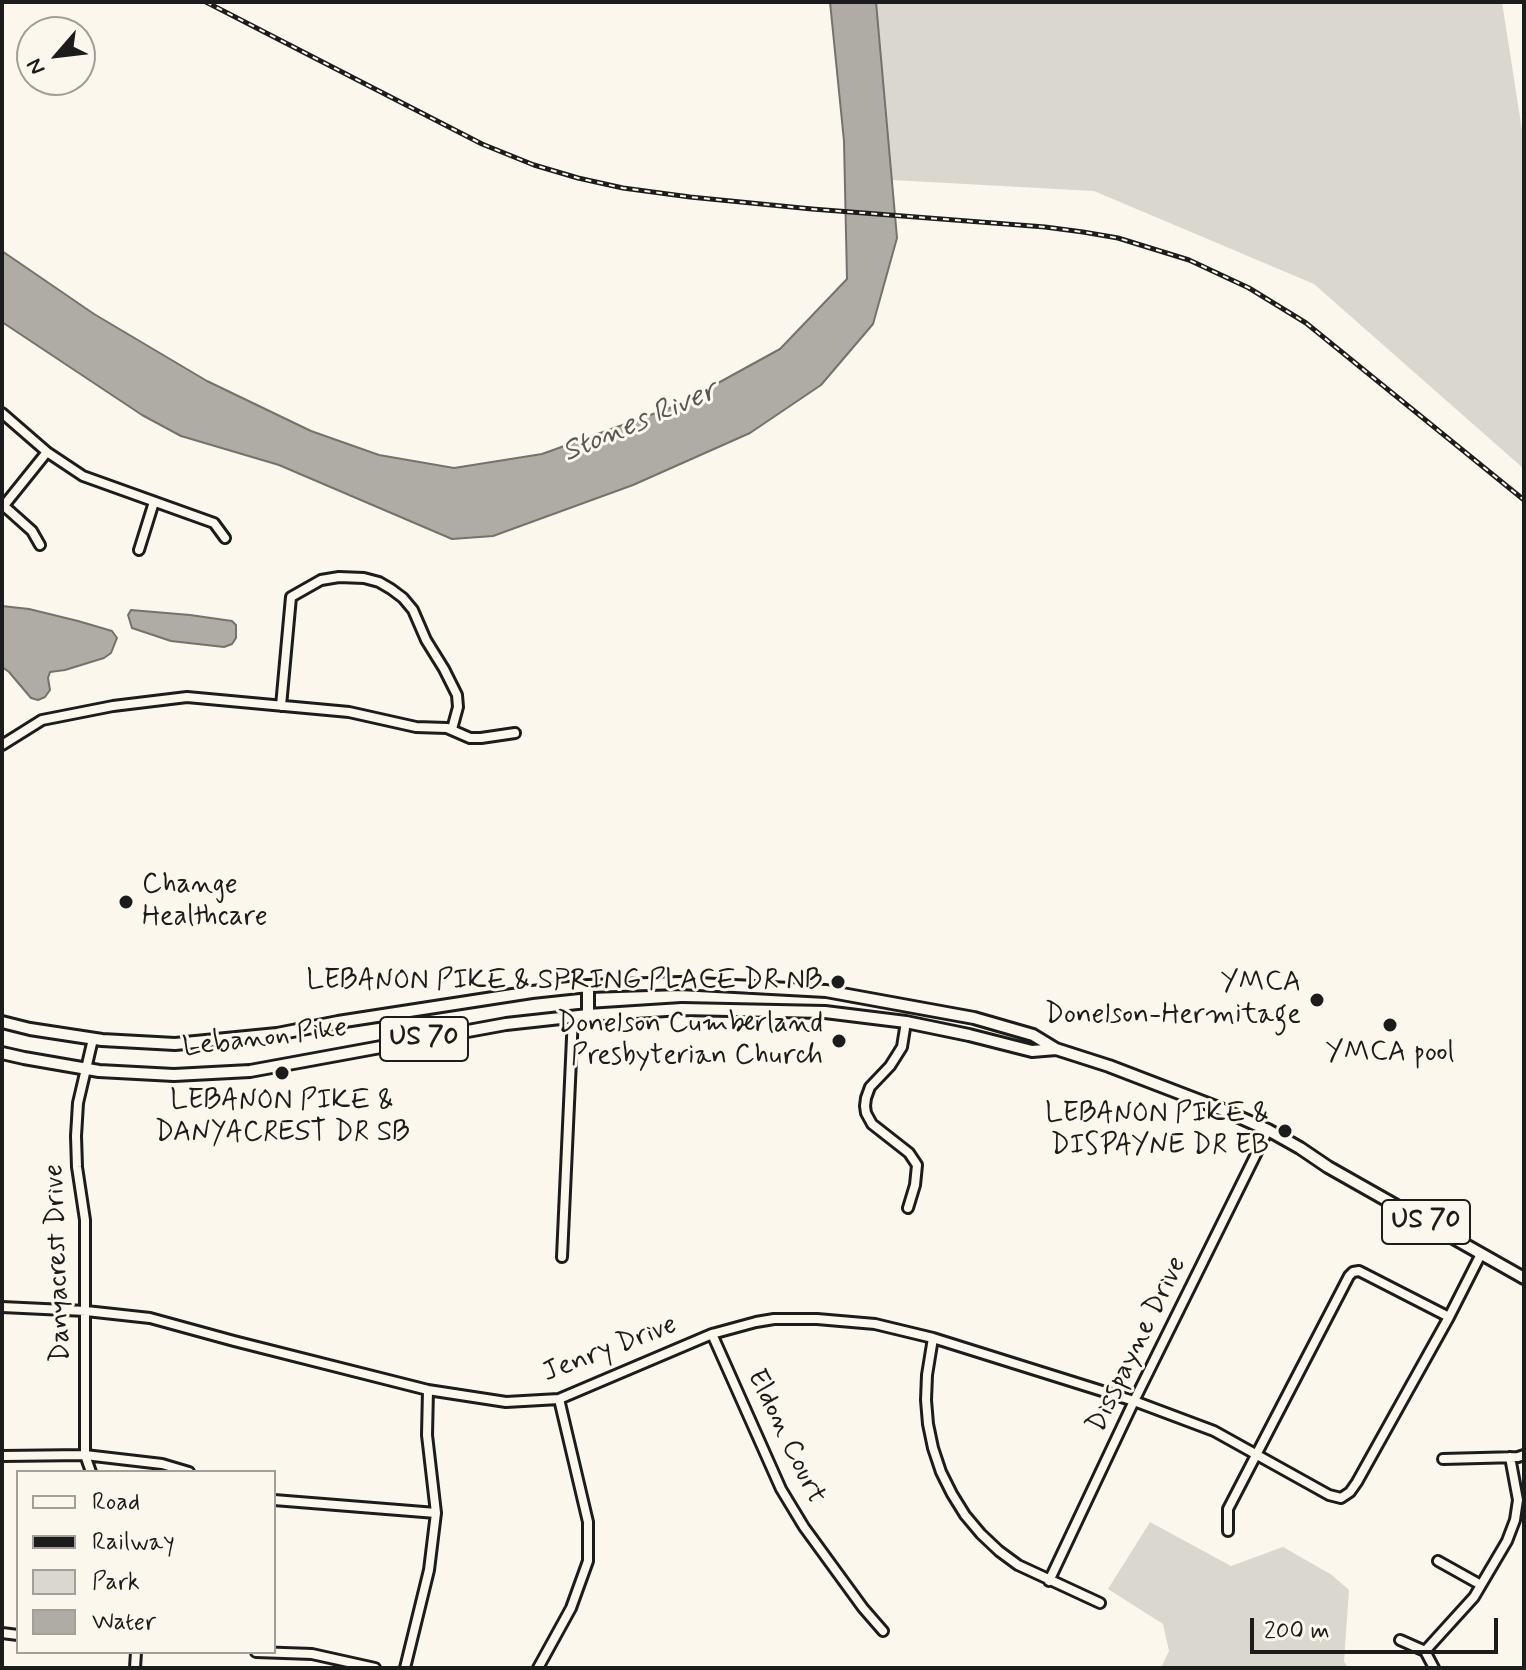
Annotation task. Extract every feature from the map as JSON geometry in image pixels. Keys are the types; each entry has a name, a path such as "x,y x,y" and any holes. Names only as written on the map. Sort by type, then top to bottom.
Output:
{"main road":[{"name":"Lebanon Pike","path":"2,1022 93,1039 175,1044 246,1038 532,992 588,986 680,983 826,991 974,1018 1033,1035 1056,1049 1187,1096 1268,1130 1524,1278"},
{"path":"588,986 588,1015"},
{"path":"793,1012 795,989"},
{"name":"Lebanon Pike","path":"2,1053 86,1068 174,1075 250,1071 506,1024 682,1009 825,1012 906,1022 1032,1051 1056,1049"}],"street":[{"path":"2,413 47,452 83,476 214,523 225,538"},
{"path":"40,545 32,531 3,507 47,452"},
{"path":"139,550 154,502"},
{"path":"281,706 291,597 321,580 364,578 391,589 413,610 457,695 458,707 452,729"},
{"path":"2,745 42,720 187,697 349,712 416,727 452,729 461,735 481,738 515,733"},
{"path":"562,1257 573,1016"},
{"path":"906,1022 902,1047 890,1066 870,1087 865,1106 874,1127 909,1153 917,1165 908,1208"},
{"name":"Danyacrest Drive","path":"90,1470 85,1455 85,1220 76,1136 78,1103 93,1039"},
{"name":"Disspayne Drive","path":"1049,1581 1268,1130"},
{"path":"1228,1531 1228,1509 1349,1276 1359,1271 1449,1317 1481,1254"},
{"name":"Jenry Drive","path":"2,1307 150,1318 428,1390 506,1402 559,1399 735,1327 774,1319 875,1324 933,1338 1134,1401 1214,1431 1329,1495 1341,1498 1350,1492 1449,1317"},
{"name":"Eldon Court","path":"712,1334 781,1489 804,1527 883,1631"},
{"path":"933,1338 927,1375 928,1424 941,1472 958,1504 981,1534 1018,1565 1100,1603"},
{"path":"405,1668 429,1570 436,1513 427,1435 428,1390"},
{"path":"538,1668 571,1608 588,1561 588,1522 559,1399"},
{"path":"2,1456 85,1455 162,1464 182,1470"},
{"path":"1443,1459 1524,1455"},
{"path":"1425,1651 1474,1597 1507,1541 1518,1500 1510,1457"},
{"path":"276,1500 436,1513"},
{"path":"1438,1561 1481,1585"},
{"path":"1400,1640 1425,1651 1434,1668"},
{"path":"276,1653 312,1654 375,1668"}],"green space":[{"path":"876,2 1502,2 1524,143 1524,469 1314,284 1094,191 892,180"},
{"path":"1150,1522 1231,1566 1283,1547 1332,1575 1349,1590 1344,1661 1348,1668 1161,1668 1169,1651 1163,1624 1108,1589"}],"water":[{"name":"Stones River","path":"830,2 876,2 897,238 873,324 821,385 750,433 633,485 493,536 452,539 279,465 181,436 142,415 2,322 2,251 94,314 207,381 311,431 379,455 454,468 542,454 678,405 780,349 847,279 844,141"},
{"path":"2,606 78,621 112,631 117,638 111,653 104,658 50,672 50,690 38,700 31,698 2,667"},
{"path":"131,610 232,621 236,625 236,638 224,647 171,641 132,628 128,615"}],"railway":[{"path":"206,2 482,144 534,165 578,178 690,197 1083,232 1118,238 1189,260 1249,288 1306,323 1524,500"}],"place":[{"name":"Change Healthcare","path":"126,902"},
{"name":"LEBANON PIKE & SPRING PLACE DR NB","path":"838,982"},
{"name":"YMCA Donelson-Hermitage","path":"1317,1000"},
{"name":"YMCA pool","path":"1390,1025"},
{"name":"Donelson Cumberland Presbyterian Church","path":"839,1041"},
{"name":"LEBANON PIKE & DANYACREST DR SB","path":"282,1073"},
{"name":"LEBANON PIKE & DISPAYNE DR EB","path":"1285,1131"}]}
